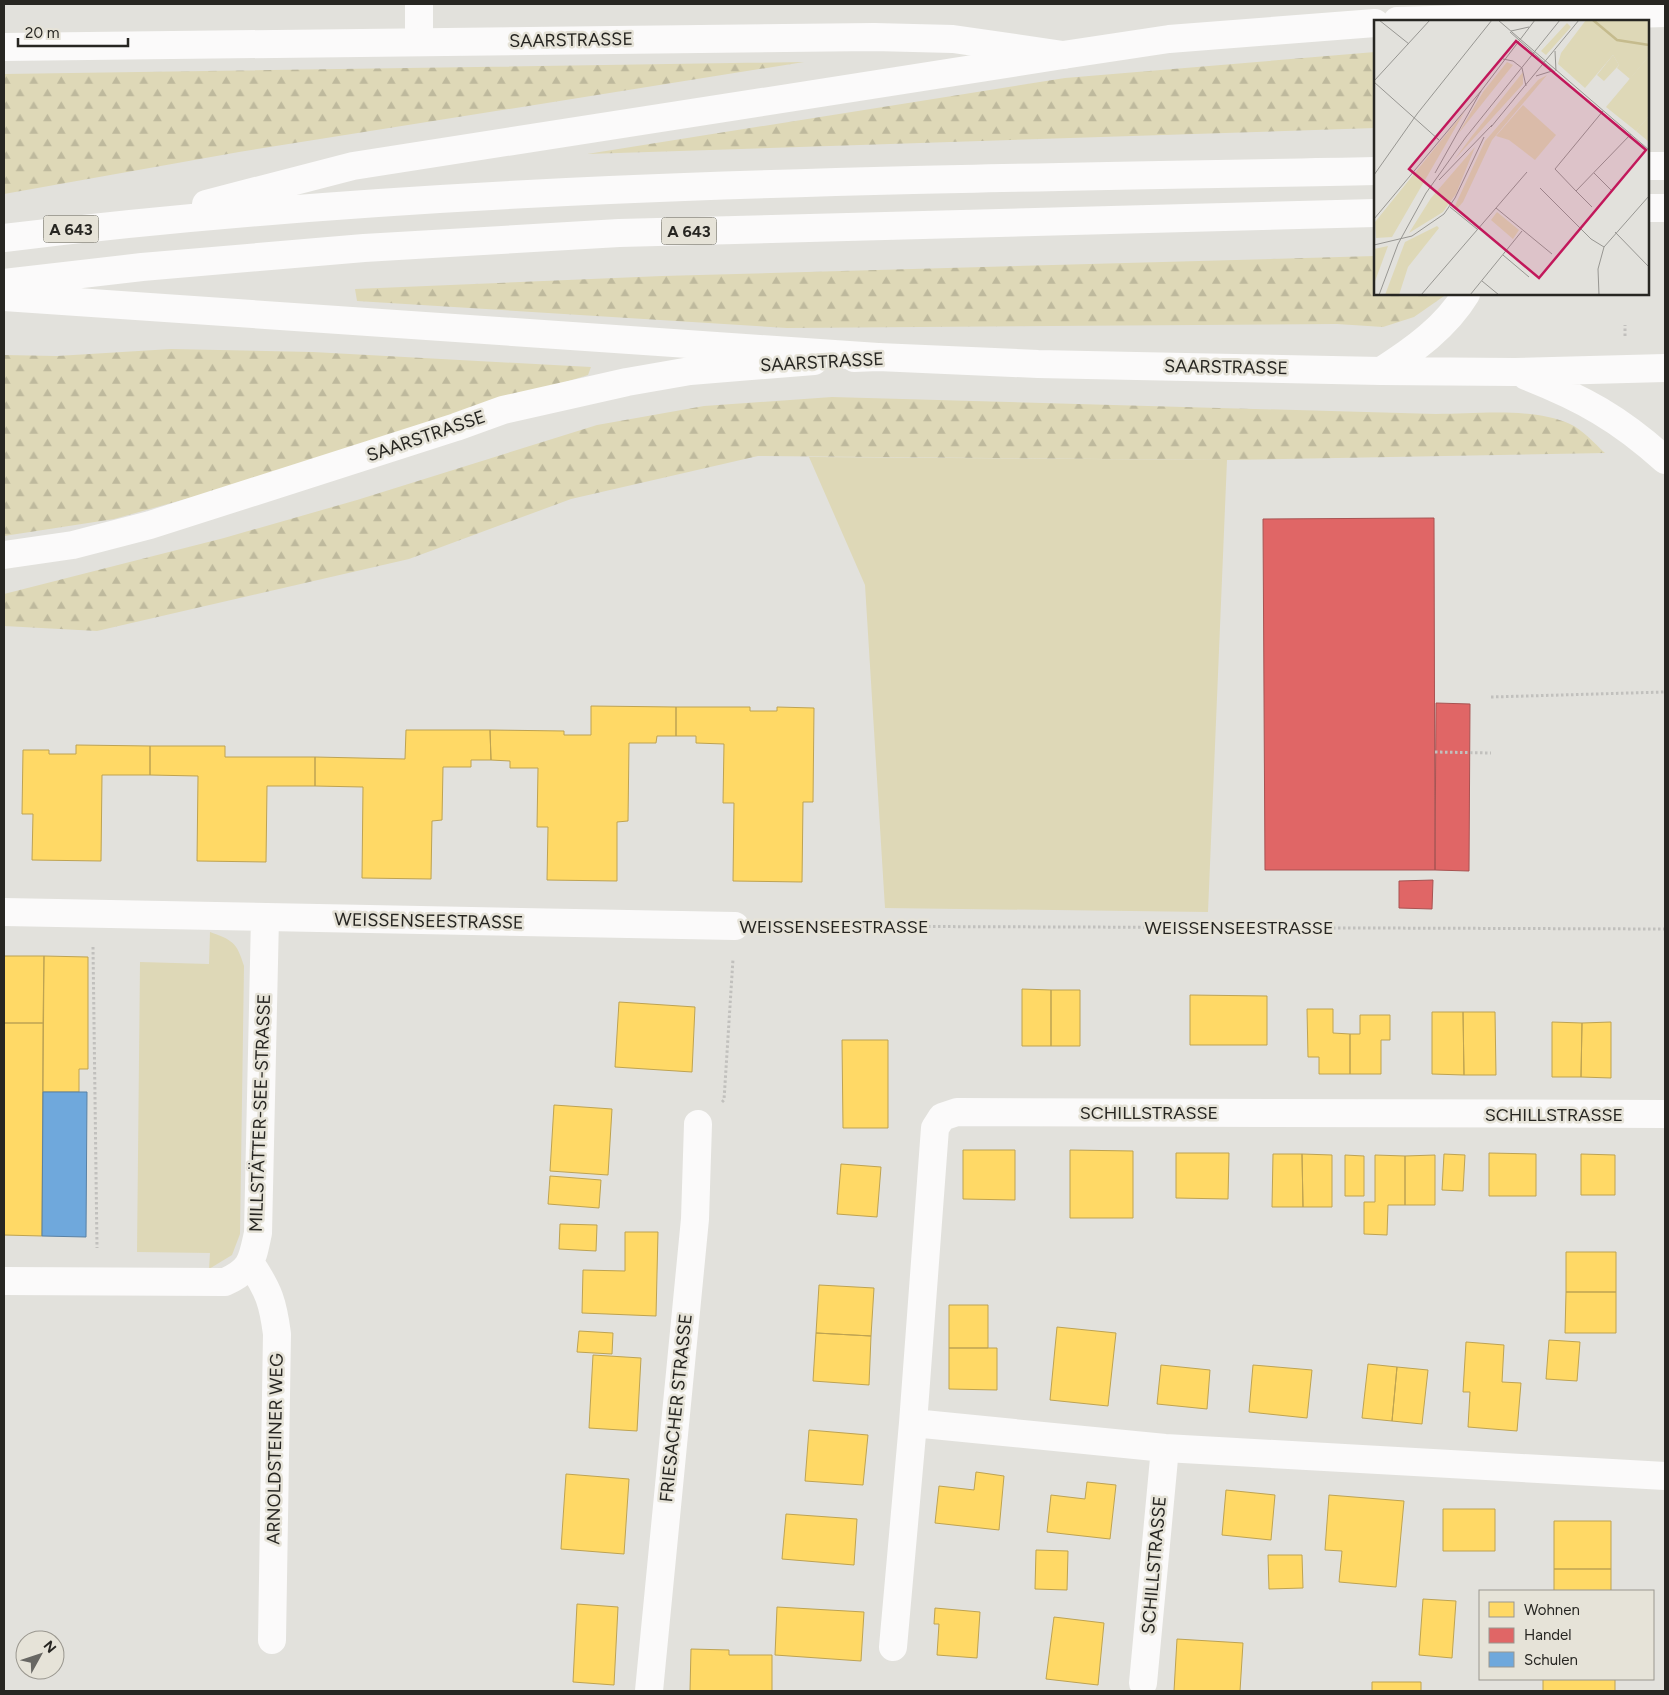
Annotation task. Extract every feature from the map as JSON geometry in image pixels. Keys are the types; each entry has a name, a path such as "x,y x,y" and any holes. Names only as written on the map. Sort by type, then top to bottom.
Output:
{"main road":[{"path":"419,4 419,41"},
{"path":"1452,20 1665,13"},
{"name":"SAARSTRASSE","path":"4,47 874,37 953,39 1064,55 1169,39 1374,22"},
{"path":"138,221 353,166 1064,55"},
{"path":"1649,166 1665,166"},
{"name":"A 643","path":"4,238 138,221 613,189 1374,171"},
{"path":"1649,208 1665,208"},
{"name":"A 643","path":"4,283 142,267 345,250 619,233 1374,213"},
{"path":"1381,371 1411,352 1438,329 1465,295"},
{"path":"4,297 878,357"},
{"name":"SAARSTRASSE","path":"4,555 72,545 150,525 456,427 503,410 608,386 690,371 878,357 1038,364 1381,371 1515,372 1665,368"},
{"path":"1515,372 1570,394 1615,418 1665,460"},
{"name":"WEISSENSEESTRASSE","path":"4,912 735,926"},
{"name":"MILLSTÄTTER-SEE-STRASSE","path":"251,1264 258,1234 265,917"},
{"name":"SCHILLSTRASSE","path":"893,1648 935,1128 942,1117 957,1112 1665,1114"},
{"name":"FRIESACHER STRASSE","path":"649,1691 695,1218 698,1124"},
{"path":"4,1281 226,1282 240,1276 251,1264"},
{"name":"ARNOLDSTEINER WEG","path":"251,1264 273,1303 276,1334 272,1640"},
{"path":"912,1423 1165,1448 1665,1476"},
{"name":"SCHILLSTRASSE","path":"1143,1682 1165,1448"}],"path":[{"path":"1491,698 1665,692"},
{"path":"1435,752 1491,753"},
{"path":"92,914 98,1282"},
{"path":"698,1124 724,1100 735,926"},
{"name":"WEISSENSEESTRASSE","path":"735,926 1665,929"}],"green space":[{"path":"1374,52 1374,128 587,154 1065,78"},
{"path":"804,62 239,152 4,194 4,74"},
{"path":"1374,256 1374,295 1446,295 1414,317 1383,327 1337,324 787,328 357,301 355,289 662,276"},
{"path":"171,349 313,352 591,367 588,375 232,486 114,519 4,536 4,355 57,356"},
{"path":"832,397 1436,414 1521,413 1539,415 1570,424 1584,433 1605,453 1227,460 758,456 571,499 409,559 97,631 4,626 4,594 224,538 357,500 597,425 704,406"},
{"path":"809,457 1227,460 1208,912 885,908 865,585"},
{"path":"210,932 224,937 233,943 239,952 244,966 240,1234 232,1255 209,1269 210,1253 137,1252 140,962 209,964"}],"building: Wohnen":[{"path":"591,706 676,707 676,736 657,736 656,743 629,743 628,821 617,822 617,881 547,880 548,827 537,827 538,768 510,768 510,761 491,760 490,730 564,731 564,735 591,735"},
{"path":"676,707 750,707 750,711 777,711 777,707 814,708 813,802 803,802 802,882 733,881 734,803 723,803 724,744 696,743 696,736 676,736"},
{"path":"406,730 490,730 491,760 471,760 471,767 443,767 442,820 432,821 431,879 362,878 363,787 315,786 315,757 405,759"},
{"path":"76,745 150,746 150,775 102,775 101,861 32,860 33,814 22,814 23,750 49,750 49,754 76,754"},
{"path":"150,746 225,746 225,757 315,757 315,786 267,786 266,862 197,861 198,776 150,775"},
{"path":"4,956 44,956 43,1023 4,1023"},
{"path":"44,956 88,957 88,1069 79,1069 79,1092 43,1092"},
{"path":"1022,989 1051,990 1051,1046 1022,1046"},
{"path":"1051,990 1080,990 1080,1046 1051,1046"},
{"path":"1190,995 1267,996 1267,1045 1190,1045"},
{"path":"619,1002 695,1007 692,1072 615,1067"},
{"path":"1307,1009 1333,1009 1333,1033 1350,1034 1350,1074 1319,1074 1319,1057 1308,1057"},
{"path":"1432,1012 1463,1012 1464,1075 1432,1074"},
{"path":"1463,1012 1495,1012 1496,1075 1464,1075"},
{"path":"1360,1015 1390,1015 1390,1040 1381,1040 1381,1074 1350,1074 1350,1034 1360,1034"},
{"path":"1552,1022 1582,1023 1581,1077 1552,1077"},
{"path":"1611,1022 1611,1078 1581,1077 1582,1023"},
{"path":"4,1023 43,1023 42,1236 4,1235"},
{"path":"842,1040 888,1040 888,1128 843,1128"},
{"path":"554,1105 612,1109 608,1175 550,1171"},
{"path":"963,1150 1015,1150 1015,1200 963,1199"},
{"path":"1070,1150 1133,1151 1133,1218 1070,1218"},
{"path":"1176,1153 1229,1153 1228,1199 1176,1198"},
{"path":"1489,1153 1536,1154 1536,1196 1489,1196"},
{"path":"1273,1154 1302,1154 1303,1207 1272,1207"},
{"path":"1302,1154 1332,1155 1332,1207 1303,1207"},
{"path":"1444,1154 1465,1155 1463,1191 1442,1190"},
{"path":"1581,1154 1615,1155 1615,1195 1581,1195"},
{"path":"1345,1155 1364,1156 1364,1196 1345,1196"},
{"path":"1375,1155 1405,1156 1405,1205 1388,1205 1387,1235 1364,1234 1364,1202 1375,1202"},
{"path":"1435,1155 1435,1205 1405,1205 1405,1156"},
{"path":"841,1164 881,1167 877,1217 837,1214"},
{"path":"550,1176 601,1180 599,1208 548,1204"},
{"path":"560,1224 597,1225 596,1251 559,1249"},
{"path":"625,1232 658,1232 656,1316 582,1313 583,1270 625,1271"},
{"path":"1566,1252 1616,1252 1616,1292 1566,1292"},
{"path":"819,1285 874,1288 871,1336 816,1333"},
{"path":"1566,1292 1616,1292 1616,1333 1565,1333"},
{"path":"949,1305 988,1305 988,1348 949,1348"},
{"path":"1057,1327 1116,1333 1108,1406 1050,1400"},
{"path":"579,1331 613,1333 612,1354 577,1352"},
{"path":"816,1333 871,1336 869,1385 813,1381"},
{"path":"1549,1340 1580,1342 1577,1381 1546,1379"},
{"path":"1466,1342 1504,1345 1502,1382 1521,1383 1517,1431 1468,1427 1470,1392 1463,1392"},
{"path":"949,1348 997,1348 997,1390 949,1389"},
{"path":"593,1355 641,1358 637,1431 589,1428"},
{"path":"1368,1364 1397,1367 1392,1421 1362,1418"},
{"path":"1161,1365 1210,1370 1207,1409 1157,1404"},
{"path":"1253,1365 1312,1370 1307,1418 1249,1412"},
{"path":"1397,1367 1428,1370 1422,1424 1392,1421"},
{"path":"809,1430 868,1435 863,1485 805,1481"},
{"path":"976,1472 1004,1476 999,1530 935,1523 939,1486 974,1490"},
{"path":"566,1474 629,1479 624,1554 561,1549"},
{"path":"1087,1482 1116,1485 1110,1539 1047,1532 1051,1495 1085,1499"},
{"path":"1226,1490 1275,1495 1271,1540 1222,1535"},
{"path":"1329,1495 1404,1501 1396,1587 1339,1582 1342,1551 1325,1550"},
{"path":"1443,1509 1495,1509 1495,1551 1443,1551"},
{"path":"786,1514 857,1519 854,1565 782,1559"},
{"path":"1554,1521 1611,1521 1611,1569 1554,1569"},
{"path":"1036,1550 1068,1551 1067,1590 1035,1589"},
{"path":"1268,1555 1302,1555 1303,1588 1269,1589"},
{"path":"1554,1569 1611,1569 1611,1590 1554,1590"},
{"path":"1423,1599 1456,1601 1452,1658 1419,1655"},
{"path":"577,1604 618,1607 614,1685 573,1682"},
{"path":"777,1607 864,1612 861,1661 775,1655"},
{"path":"935,1608 980,1612 977,1658 937,1655 939,1624 934,1624"},
{"path":"1054,1617 1104,1623 1098,1685 1046,1679"},
{"path":"1177,1639 1243,1643 1240,1691 1174,1691"},
{"path":"691,1649 729,1650 729,1655 772,1655 772,1691 690,1691"},
{"path":"1543,1680 1615,1680 1615,1691 1543,1691"},
{"path":"1372,1682 1421,1682 1421,1691 1372,1691"}],"building: Handel":[{"path":"1434,518 1435,870 1265,870 1263,519"},
{"path":"1436,703 1470,704 1469,871 1435,870"},
{"path":"1433,880 1432,909 1399,908 1399,881"}],"building: Schulen":[{"path":"43,1092 87,1092 86,1237 42,1236"}]}
